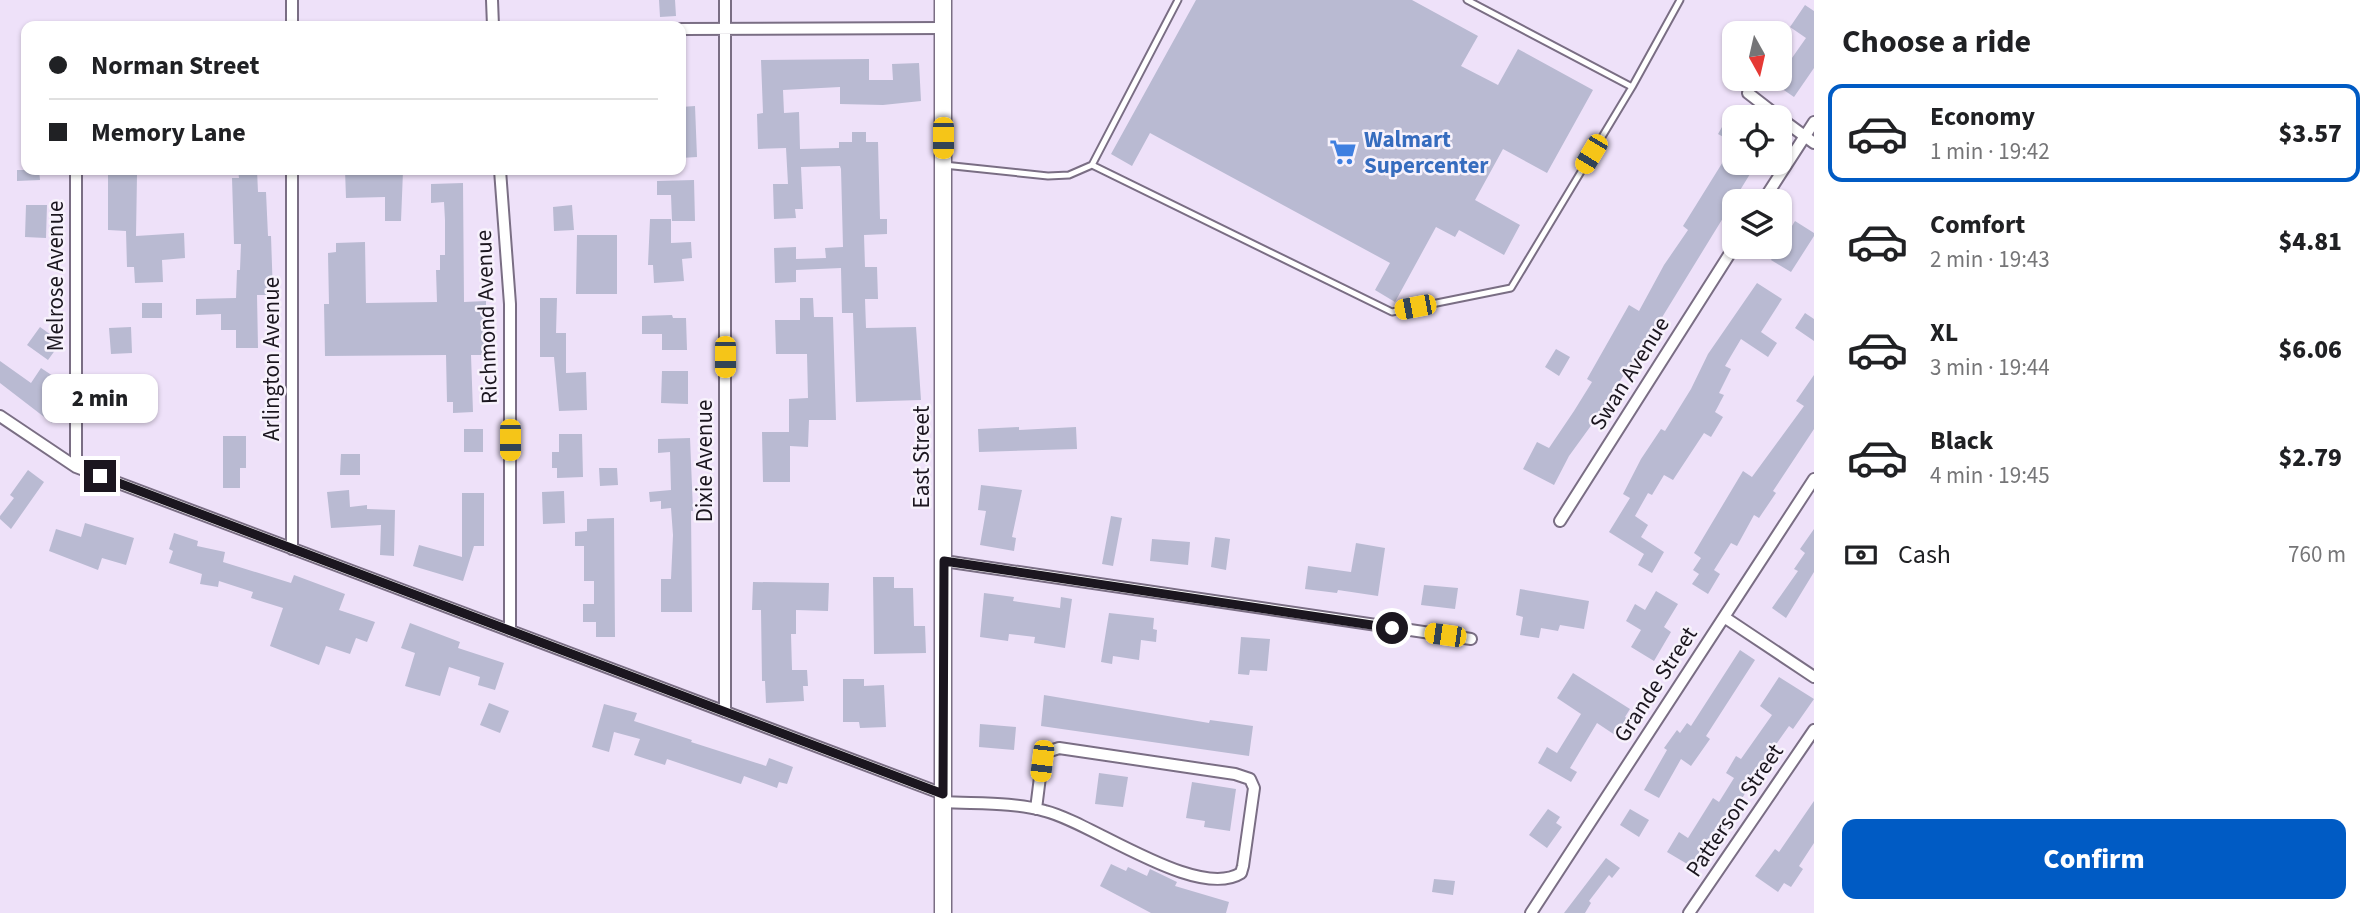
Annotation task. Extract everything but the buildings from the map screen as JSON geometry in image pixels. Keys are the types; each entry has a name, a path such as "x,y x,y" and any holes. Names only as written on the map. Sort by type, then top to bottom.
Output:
{"street":[{"path":"292,0 292,21"},
{"path":"492,0 493,21"},
{"name":"Dixie Avenue","path":"725,0 725,712"},
{"name":"East Street","path":"943,0 943,913"},
{"path":"686,29 943,28"},
{"path":"1748,93 1763,105"},
{"path":"1772,189 1809,140 1814,122"},
{"path":"1792,128 1809,140"},
{"name":"Melrose Avenue","path":"76,175 76,467"},
{"name":"Arlington Avenue","path":"292,175 292,549"},
{"name":"Richmond Avenue","path":"500,175 510,304 509,631"},
{"name":"Swan Avenue","path":"1560,521 1726,259"},
{"path":"0,416 76,467 725,712 943,798 1049,811 1184,873 1228,880 1241,873 1254,788 1250,779 1235,774 1059,748 1050,749 1042,761 1036,809"},
{"name":"Grande Street","path":"1531,913 1814,478"},
{"path":"944,561 1471,639"},
{"path":"1724,617 1814,677"},
{"name":"Patterson Street","path":"1689,913 1814,730"}],"lane":[{"path":"943,165 1048,176 1069,175 1093,165 1178,0"},
{"path":"1467,0 1632,87"},
{"path":"1093,165 1392,312 1511,288 1632,87 1680,0"}],"place":[{"name":"Walmart Supercenter","path":"1343,152"}],"route":[{"path":"100,476 943,794 944,561 1392,628"}]}
